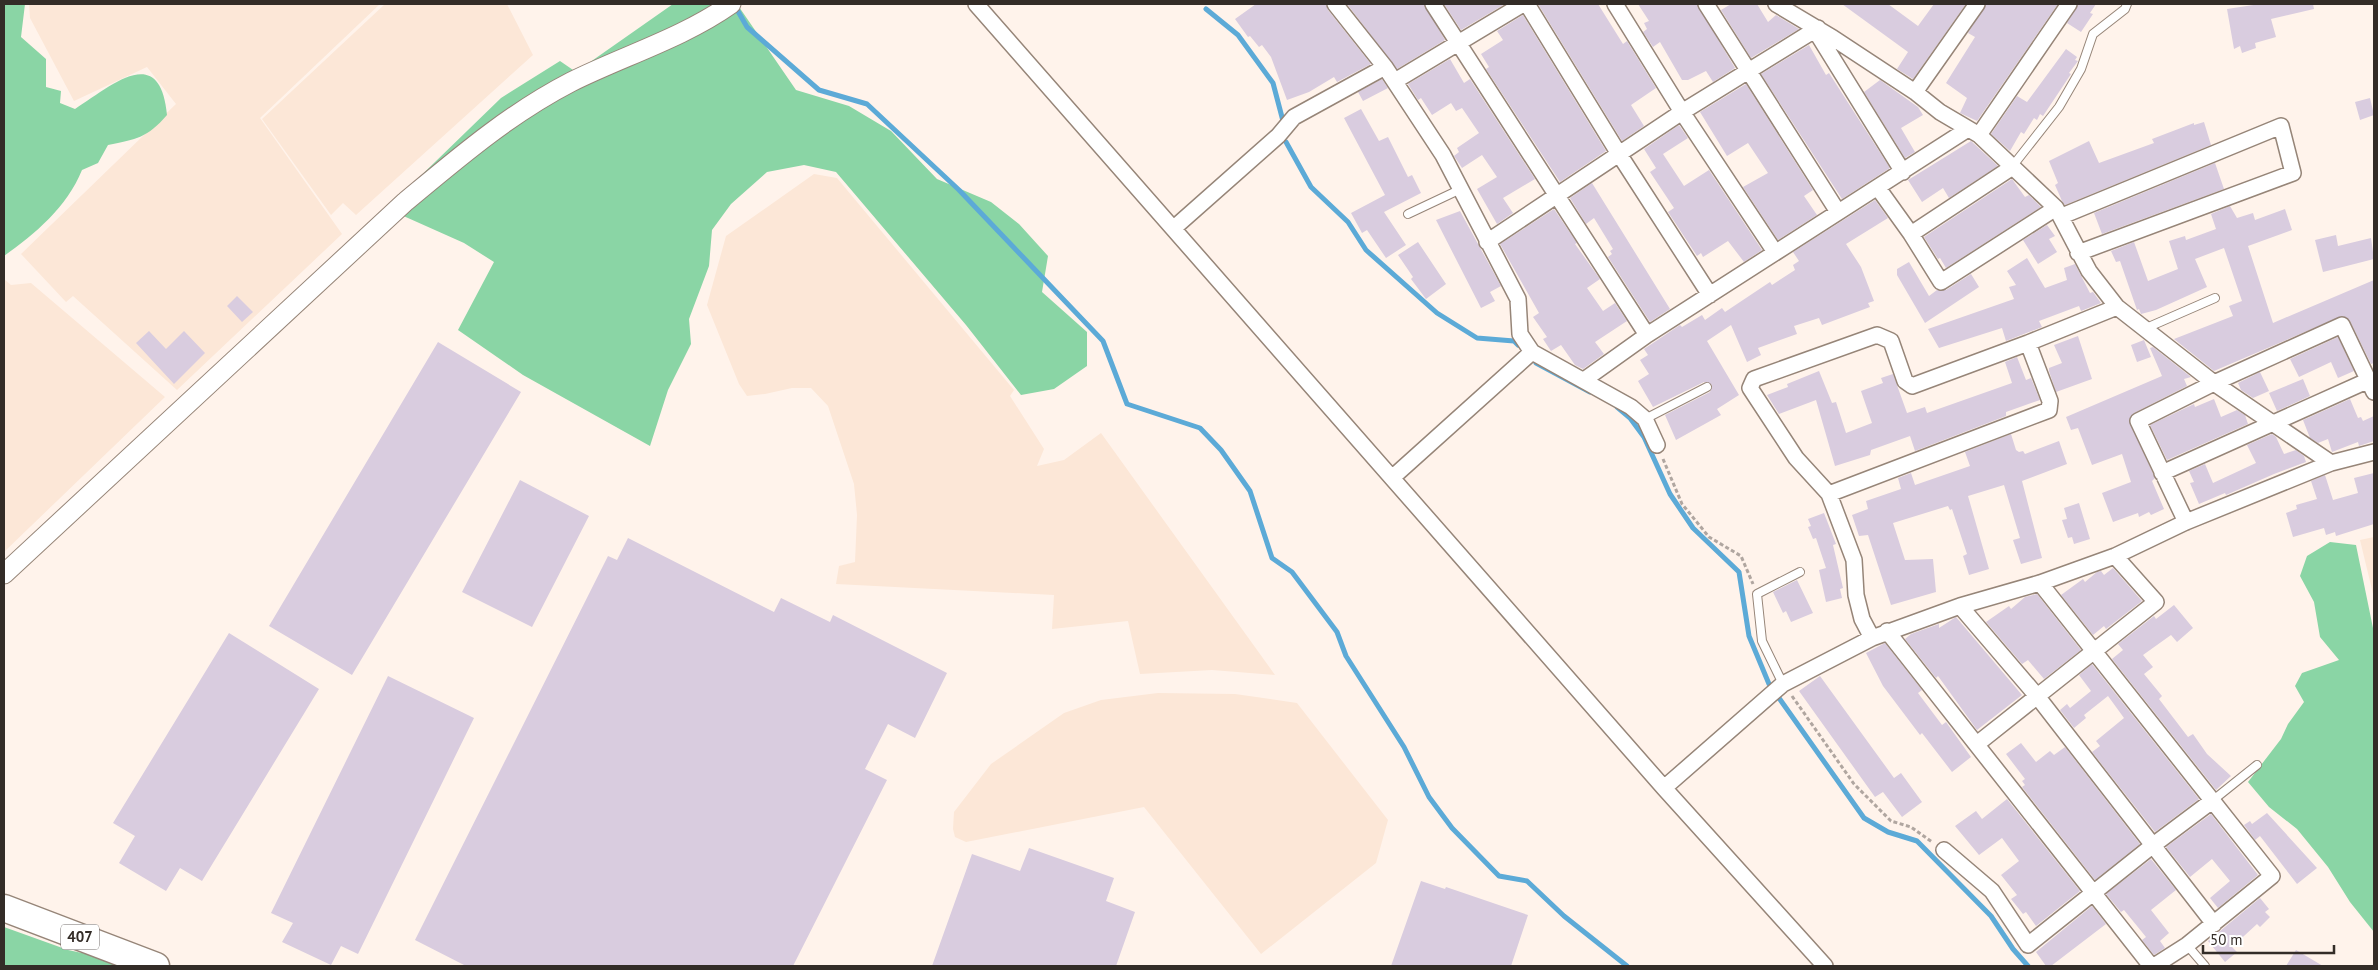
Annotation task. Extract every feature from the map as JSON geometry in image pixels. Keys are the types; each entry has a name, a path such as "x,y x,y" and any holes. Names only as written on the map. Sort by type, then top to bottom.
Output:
{"highway":[{"name":"407","path":"4,908 156,966"}],"street":[{"path":"4,574 406,202 474,145 517,113 571,82 657,43 731,4"},
{"path":"976,4 1664,788 1825,966"},
{"path":"1335,4 1385,67 1444,155 1487,242 1518,299 1520,334 1532,352 1631,407 1645,419 1657,445"},
{"path":"1434,4 1647,335"},
{"path":"1395,81 1523,4"},
{"path":"1527,4 1618,154 1710,295"},
{"path":"1615,4 1682,112 1775,252"},
{"path":"1706,4 1838,212"},
{"path":"1776,4 1915,92 1940,112 1974,132 2059,212 2088,270 2117,306 2214,383 2331,463"},
{"path":"1915,92 1977,4"},
{"path":"1584,380 1647,335 1775,252 1903,172 1974,132 2069,4"},
{"path":"1487,242 1682,112 1816,29"},
{"path":"1816,29 1903,172"},
{"path":"1174,228 1278,136 1294,117 1385,67"},
{"path":"1878,188 1911,234 1941,282 2059,212 2281,126 2293,173 2078,253"},
{"path":"1911,234 2011,168"},
{"path":"1872,638 1862,619 1856,595 1854,560 1830,494 1796,458 1750,388 1754,379 1877,335 1891,341 1905,382 1912,386 2028,343 2117,306"},
{"path":"2162,473 2273,423 2372,386 2342,325 2214,383 2138,421 2162,473 2186,522"},
{"path":"1830,494 2049,410 2050,402 2028,343"},
{"path":"1393,477 1532,352"},
{"path":"1664,788 1783,684 1872,638 1960,606 2040,583 2115,556 2186,522 2331,463 2374,452"},
{"path":"1977,744 2156,602 2115,556"},
{"path":"1887,631 2152,966 2187,946 2272,876 2040,583"},
{"path":"1960,606 2036,696 2214,924"},
{"path":"1944,850 1992,892 2028,945 2152,846 2212,801"}],"lane":[{"path":"2011,168 2059,107 2081,68 2092,34 2125,9 2127,4"},
{"path":"1408,214 1461,188"},
{"path":"2144,329 2215,298"},
{"path":"1645,419 1707,387"},
{"path":"1783,684 1762,641 1757,594 1800,572"},
{"path":"2212,801 2256,765"},
{"path":"2187,946 2205,966"}],"path":[{"path":"1657,445 1682,504 1709,537 1741,556 1757,594"},
{"path":"1783,684 1854,784 1891,821 1911,828 1944,850"}],"shaded area":[{"path":"29,4 380,4 260,118 342,234 177,390 73,296 66,302 21,254 176,104 147,67 74,101 30,18"},
{"path":"385,4 507,4 533,55 356,215 343,203 331,215 262,119"},
{"path":"814,174 837,178 1014,390 1010,396 1044,449 1037,466 1064,460 1101,433 1275,675 1212,670 1140,674 1128,621 1052,629 1054,595 836,584 839,566 855,562 857,515 854,484 828,406 811,388 792,388 747,396 739,384 707,305 726,236"},
{"path":"4,279 11,285 31,283 165,397 4,552"},
{"path":"2374,537 2374,598 2360,540"},
{"path":"1158,693 1235,694 1297,703 1388,820 1376,863 1261,954 1144,807 966,842 955,837 953,829 954,812 991,764 1064,713 1101,700"}],"green space":[{"path":"4,4 25,4 21,37 46,59 46,87 61,91 60,103 75,109 118,81 132,76 144,75 155,80 163,93 167,115 147,133 127,141 108,145 98,163 82,170 68,196 49,219 4,256"},
{"path":"673,4 737,4 796,90 849,106 891,131 937,179 991,202 1019,224 1048,256 1042,292 1087,332 1087,366 1054,389 1021,395 966,325 836,172 804,165 767,172 731,204 712,230 709,266 689,319 691,344 668,390 650,446 523,375 458,330 494,262 464,243 399,214 401,195 501,98 560,61 576,72"},
{"path":"2330,542 2356,545 2374,633 2374,932 2350,902 2328,867 2297,829 2269,807 2248,782 2281,739 2288,724 2304,702 2295,686 2302,673 2339,660 2320,637 2314,602 2300,576 2307,556"},
{"path":"4,927 68,950 110,959 127,966 4,966"}],"building":[{"path":"1256,4 1326,4 1328,10 1371,64 1337,82 1334,77 1309,92 1287,100 1271,57 1262,45 1259,47 1250,36 1248,37 1235,19"},
{"path":"1347,4 1424,4 1445,40 1397,69"},
{"path":"1444,4 1505,4 1461,30"},
{"path":"1538,4 1598,4 1623,44 1627,41 1656,88 1631,105 1644,126 1622,141"},
{"path":"1638,4 1697,4 1735,68 1713,82 1706,71 1688,80 1682,80 1660,42 1653,47 1643,32 1647,29 1644,23 1649,21"},
{"path":"1731,4 1757,4 1768,22 1776,15 1799,29 1751,58 1721,10"},
{"path":"1842,4 1888,4 1918,26 1934,4 1966,4 1913,79 1897,69 1908,52"},
{"path":"1986,4 2058,4 1977,121 1960,113 1967,98 1946,83 1975,37 1968,33"},
{"path":"2078,4 2096,4 2090,13 2093,14 2081,32 2067,23"},
{"path":"2260,4 2313,4 2314,9 2271,19 2276,37 2255,43 2256,48 2242,53 2240,46 2234,49 2227,9"},
{"path":"1523,15 1606,151 1560,182 1486,69 1489,67 1481,54 1503,40 1497,31"},
{"path":"1809,45 1826,75 1829,73 1890,168 1842,199 1761,74"},
{"path":"2066,49 2077,57 2075,60 2078,61 2069,73 2071,74 2043,116 2040,114 2037,120 2034,118 2024,134 2021,132 2010,151 1991,134 2017,96 2027,102"},
{"path":"1450,59 1464,83 1470,79 1535,179 1503,198 1513,213 1497,224 1477,189 1497,177 1482,155 1462,168 1454,156 1459,152 1457,148 1479,133 1462,108 1456,111 1451,103 1432,115 1421,98 1418,100 1408,84"},
{"path":"1382,79 1388,88 1363,101 1358,92"},
{"path":"1880,80 1918,107 1923,115 1901,128 1915,152 1905,158 1864,92"},
{"path":"1746,84 1813,190 1804,196 1817,215 1778,240 1743,187 1768,173 1748,143 1727,156 1700,112"},
{"path":"2370,98 2374,115 2360,120 2355,102"},
{"path":"1361,109 1379,141 1388,137 1408,177 1412,175 1421,193 1384,212 1406,245 1386,258 1367,230 1362,233 1351,213 1385,195 1344,118"},
{"path":"2204,122 2211,145 2065,205 2062,201 2055,185 2058,183 2049,161 2089,141 2099,163 2154,143 2152,139 2194,123 2194,125"},
{"path":"1679,125 1688,138 1663,154 1684,186 1709,170 1762,250 1744,262 1728,241 1703,257 1701,253 1697,256 1668,212 1674,208 1650,172 1656,168 1644,149"},
{"path":"1971,141 1998,166 1949,198 1943,188 1922,202 1908,180"},
{"path":"2215,163 2224,189 2102,234 2094,213"},
{"path":"2012,179 2025,197 2029,195 2041,207 1946,268 1924,237"},
{"path":"1592,183 1670,309 1650,322 1608,257 1612,254 1610,251 1613,249 1594,218 1586,224 1570,198"},
{"path":"1875,200 1888,218 1846,244 1861,267 1874,301 1868,303 1870,307 1822,325 1819,318 1794,326 1797,334 1758,348 1761,355 1747,362 1731,325 1707,341 1739,395 1717,409 1721,415 1676,440 1665,415 1710,392 1712,385 1704,382 1653,407 1638,381 1649,374 1640,360 1648,355 1644,349 1680,325 1682,327 1702,315 1705,320 1722,308 1725,312 1770,282 1772,285 1795,270 1793,265 1799,261 1793,252"},
{"path":"2230,206 2237,218 2253,213 2255,220 2285,209 2292,230 2248,246 2273,323 2374,280 2374,363 2371,364 2350,321 2342,316 2214,371 2174,339 2233,316 2229,306 2242,301 2224,248 2195,259 2207,287 2156,310 2141,314 2139,309 2137,310 2120,261 2116,262 2111,251 2134,242 2148,281 2178,269 2169,241 2185,236 2186,240 2216,229 2211,214"},
{"path":"1554,209 1577,243 1575,244 1600,279 1587,288 1603,311 1615,303 1627,321 1595,342 1604,354 1583,369 1575,365 1561,345 1551,351 1543,339 1547,337 1533,317 1539,313 1500,244"},
{"path":"1460,211 1501,286 1490,292 1495,301 1481,308 1436,220"},
{"path":"2047,225 2055,236 2049,239 2057,252 2038,264 2023,240"},
{"path":"2336,235 2338,246 2371,238 2374,259 2323,272 2315,240"},
{"path":"1418,242 1446,284 1426,299 1411,279 1413,277 1398,255"},
{"path":"2027,258 2045,288 2067,280 2064,268 2075,264 2090,293 2093,292 2101,303 2081,311 2079,306 2039,321 2042,327 2006,341 2002,328 1939,348 1928,329 2014,299 2009,287 2016,285 2007,271"},
{"path":"1909,262 1929,296 1937,290 1946,290 1971,274 1979,287 1925,323 1897,275 1897,269"},
{"path":"237,296 253,312 242,322 227,306"},
{"path":"149,331 166,349 184,331 205,353 174,384 136,343"},
{"path":"2078,336 2092,379 2056,392 2049,368 2062,363 2054,345"},
{"path":"2338,337 2354,371 2338,378 2331,362 2299,377 2290,359"},
{"path":"2144,340 2151,357 2137,362 2131,345"},
{"path":"438,342 521,392 352,675 269,626"},
{"path":"2153,347 2191,377 2184,379 2187,386 2134,413 2129,420 2155,478 2152,481 2164,509 2151,515 2149,512 2139,517 2138,513 2113,522 2102,493 2131,482 2122,454 2092,465 2078,428 2071,430 2066,417 2162,376 2150,348"},
{"path":"2017,357 2026,380 2031,378 2040,400 2006,412 2006,416 1915,451 1910,436 1871,450 1870,455 1835,466 1816,400 1779,414 1767,395 1788,387 1787,384 1819,371 1832,403 1836,402 1846,433 1872,423 1861,391 1883,383 1881,378 1893,374 1907,413 1925,407 1927,413 2012,383 2005,362"},
{"path":"2260,372 2269,391 2253,398 2241,390 2238,383"},
{"path":"2303,379 2310,396 2277,411 2269,393"},
{"path":"2214,399 2221,417 2237,410 2245,415 2248,424 2167,460 2150,425 2194,404 2195,407"},
{"path":"2350,399 2358,418 2361,417 2363,421 2374,416 2374,441 2359,446 2358,442 2332,452 2328,439 2318,443 2310,438 2303,420"},
{"path":"2011,434 2016,450 2019,452 2023,451 2025,454 2059,441 2067,464 2022,481 2042,558 2021,564 2013,540 2020,538 2004,485 1968,496 1989,569 1969,575 1963,556 1967,554 1952,509 1950,510 1948,506 1893,523 1905,560 1933,559 1936,592 1891,605 1868,535 1859,536 1852,515 1868,509 1866,501 1901,489 1898,478 1911,473 1915,485 1970,466 1965,452"},
{"path":"2272,434 2276,437 2284,454 2296,450 2304,456 2306,462 2199,504 2190,483 2194,482 2189,471 2205,464 2213,483 2256,463 2247,445"},
{"path":"2374,473 2374,524 2336,536 2335,532 2326,535 2324,528 2293,537 2286,513 2297,509 2296,505 2317,499 2311,481 2325,475 2333,500 2358,493 2354,478"},
{"path":"520,480 589,516 532,627 462,592"},
{"path":"2079,503 2090,539 2074,544 2072,537 2068,538 2062,520 2067,519 2064,508"},
{"path":"1824,513 1836,544 1833,545 1843,588 1840,589 1842,598 1826,602 1819,570 1826,568 1816,538 1813,539 1808,527 1811,526 1808,519"},
{"path":"628,538 774,612 781,598 830,622 833,615 947,673 915,738 888,724 865,769 887,780 793,966 466,966 415,940 608,556 617,560"},
{"path":"2113,568 2142,601 2106,629 2104,626 2093,635 2061,595 2083,579 2085,582 2097,572 2101,571 2104,575"},
{"path":"1797,580 1813,613 1791,622 1786,611 1783,613 1773,592"},
{"path":"2037,594 2081,650 2044,679 2028,660 2022,664 1986,622 2009,606 2011,609 2025,597"},
{"path":"2174,605 2193,628 2177,642 2171,635 2143,655 2153,667 2144,674 2162,696 2159,699 2188,737 2193,734 2207,754 2231,776 2216,790 2112,659 2123,650 2118,644 2154,616 2156,619"},
{"path":"1956,617 2022,695 1977,730 1938,676 1936,678 1905,639 1911,634 1939,624 1939,628"},
{"path":"229,633 319,689 202,881 180,868 166,891 119,863 135,836 113,823"},
{"path":"1885,643 1922,690 1918,693 1942,725 1946,722 1971,757 1952,772 1922,733 1920,735 1883,686 1866,653"},
{"path":"2092,664 2199,799 2155,832 2092,752 2100,746 2096,741 2124,718 2108,696 2084,715 2086,718 2074,728 2060,710 2067,704 2070,708 2091,691 2079,675"},
{"path":"388,676 474,718 358,954 341,946 331,965 282,942 293,923 271,913"},
{"path":"1820,676 1894,778 1901,773 1922,802 1902,817 1883,792 1875,797 1799,691"},
{"path":"2021,743 2036,762 2050,751 2054,755 2065,747 2140,844 2095,880 2022,787 2025,785 2022,781 2025,779 2006,754"},
{"path":"2007,799 2080,891 2036,926 2026,912 2023,914 2011,899 2017,895 2001,875 2019,861 2002,838 1979,855 1955,826 1976,811 1982,819"},
{"path":"2267,813 2317,868 2297,884 2260,836 2255,840 2244,825 2250,821 2252,824"},
{"path":"2211,814 2258,875 2218,908 2210,898 2230,881 2212,859 2190,877 2166,847"},
{"path":"1029,848 1114,878 1106,901 1135,912 1116,966 932,966 972,854 1020,871"},
{"path":"2151,859 2176,890 2151,910 2169,933 2160,941 2165,948 2154,955 2142,940 2146,937 2124,910 2121,912 2106,894"},
{"path":"1421,881 1445,889 1446,887 1528,915 1511,966 1391,966"},
{"path":"2260,898 2269,909 2265,912 2270,917 2260,927 2257,924 2232,947 2237,952 2225,962 2208,941"},
{"path":"2092,906 2106,924 2051,966 2046,966 2036,952"},
{"path":"2296,950 2323,966 2286,966"}],"waterway":[{"path":"735,6 747,27 819,90 867,104 959,190 1103,341 1127,404 1200,428 1221,450 1250,491 1272,558 1292,572 1337,632 1346,656 1404,747 1429,797 1452,828 1499,876 1527,881 1564,916 1627,966"},
{"path":"1206,9 1238,35 1273,83 1283,121"},
{"path":"1286,142 1311,187 1348,222 1366,250 1437,313 1477,338 1514,341 1518,345"},
{"path":"1536,363 1590,392"},
{"path":"1617,407 1630,418 1644,437 1670,494 1693,528 1739,572 1749,636 1769,684"},
{"path":"1779,698 1864,818 1888,832 1917,841 1991,916 2013,949 2028,966"}]}
